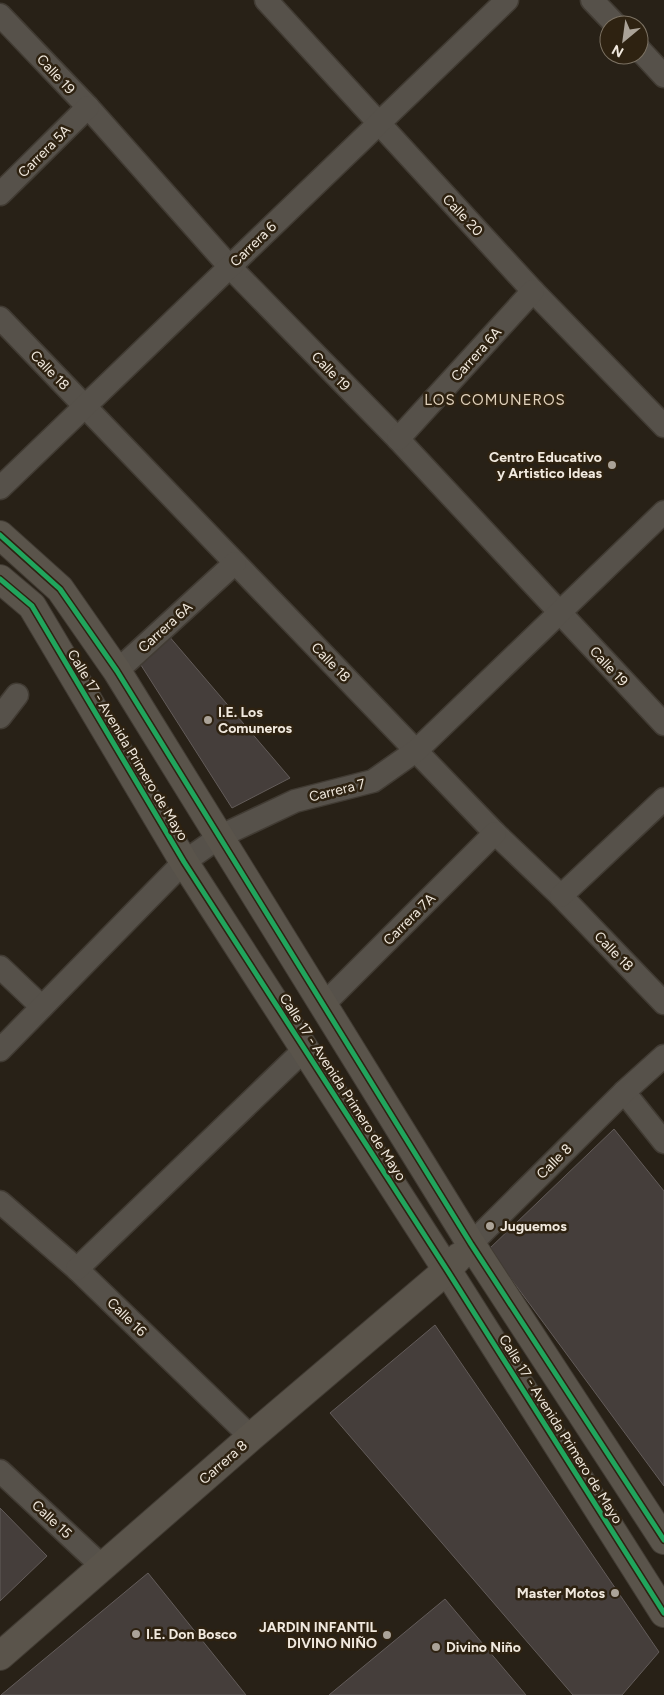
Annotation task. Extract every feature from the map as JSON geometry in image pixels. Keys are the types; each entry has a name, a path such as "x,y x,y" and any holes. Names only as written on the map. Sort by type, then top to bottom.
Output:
{"main road":[{"name":"Calle 17 - Avenida Primero de Mayo","path":"0,535 60,589 117,671 221,836 323,1006 471,1244 664,1540"},
{"name":"Calle 17 - Avenida Primero de Mayo","path":"0,580 32,606 184,862 448,1270 664,1612"},
{"name":"Calle 8","path":"448,1270 471,1244"},
{"name":"Carrera 8","path":"0,1656 251,1436 448,1270"}],"street":[{"name":"Calle 20","path":"266,0 533,291 664,426"},
{"name":"Carrera 6","path":"0,488 507,0"},
{"path":"592,0 606,15"},
{"name":"Calle 19","path":"0,15 88,108 229,266 398,439 664,724"},
{"path":"649,60 664,76"},
{"name":"Carrera 5A","path":"0,194 88,108"},
{"name":"Carrera 6A","path":"398,439 533,291"},
{"name":"Calle 18","path":"0,318 495,833 561,896 664,1003"},
{"name":"Carrera 7","path":"0,1050 184,862 221,836 295,801 373,781 417,750 664,512"},
{"name":"Carrera 6A","path":"117,671 235,563"},
{"path":"0,717 17,695"},
{"path":"561,896 664,799"},
{"name":"Carrera 7A","path":"323,1006 495,833"},
{"path":"0,967 42,1007"},
{"path":"77,1268 305,1049"},
{"name":"Calle 8","path":"471,1244 624,1092 664,1056"},
{"path":"624,1092 664,1142"},
{"name":"Calle 16","path":"0,1202 77,1268 251,1436"},
{"name":"Calle 15","path":"0,1471 103,1567"}],"building":[{"name":"I.E. Los Comuneros","path":"168,635 290,778 232,808 139,662"},
{"path":"614,1129 664,1191 664,1486 489,1249"},
{"path":"435,1325 659,1652 622,1695 573,1695 330,1413"},
{"path":"0,1508 47,1556 0,1601"},
{"name":"I.E. Don Bosco","path":"148,1573 246,1695 1,1695"},
{"name":"Divino Niño","path":"445,1599 526,1695 329,1695"}],"cycle path":[{"path":"0,535 60,589 117,671 471,1244 664,1540"},
{"path":"0,579 32,606 184,862 447,1270 664,1613"}],"place":[{"name":"Centro Educativo y Artistico Ideas","path":"612,465"},
{"name":"I.E. Los Comuneros","path":"208,720"},
{"name":"Juguemos","path":"490,1226"},
{"name":"Master Motos","path":"615,1593"},
{"name":"I.E. Don Bosco","path":"136,1634"},
{"name":"JARDIN INFANTIL DIVINO NIÑO","path":"387,1635"},
{"name":"Divino Niño","path":"436,1647"}],"district":[{"name":"LOS COMUNEROS","path":"495,400"}]}
